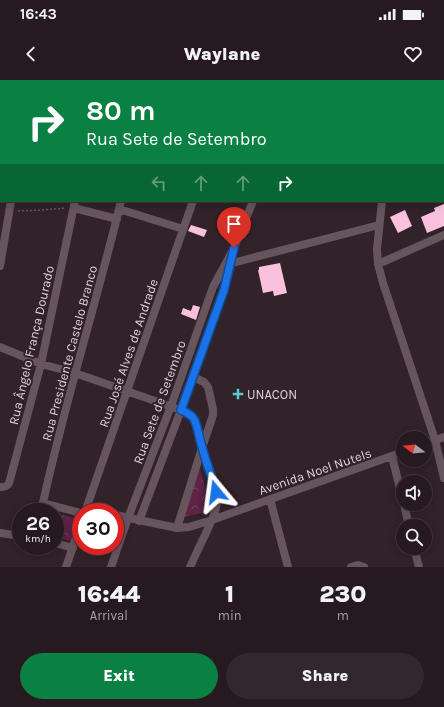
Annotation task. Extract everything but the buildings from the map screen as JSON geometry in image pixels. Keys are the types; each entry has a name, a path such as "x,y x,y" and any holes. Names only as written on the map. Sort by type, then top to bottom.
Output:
{"street":[{"path":"0,266 11,202"},
{"name":"Rua José Alves de Andrade","path":"87,503 193,202"},
{"name":"Rua Sete de Setembro","path":"111,567 171,406 213,287 227,264 253,202"},
{"path":"382,202 377,249 378,264 435,440 444,478"},
{"path":"74,204 117,219"},
{"name":"Rua Ângelo França Dourado","path":"0,487 7,486 11,476 42,364 74,204"},
{"path":"120,205 183,229"},
{"name":"Rua Presidente Castelo Branco","path":"43,503 75,373 120,205"},
{"path":"227,264 379,225"},
{"path":"378,264 444,235"},
{"name":"Rua Sete de Setembro","path":"139,521 224,290 227,264"},
{"path":"0,347 42,364 75,373 171,406 190,415 194,420 212,476 217,502 212,520 190,567"},
{"path":"124,517 177,528 213,415 208,388 204,382 193,377"},
{"path":"432,441 444,437"},
{"name":"Avenida Noel Nutels","path":"177,528 189,527 212,520 396,455"},
{"path":"392,456 396,475"},
{"path":"270,499 288,567"},
{"path":"0,533 12,535"},
{"path":"66,567 72,551"},
{"path":"416,555 419,567"},
{"path":"351,567 358,565 364,567"}],"path":[{"path":"9,211 42,210 74,204"}],"green space":[{"path":"199,467 209,499 207,512 183,517"},
{"path":"64,515 72,518 71,541 64,539"}],"place":[{"name":"UNACON","path":"238,394"}],"route":[{"path":"216,492 197,427 190,415 181,410 224,290 234,248"}]}
